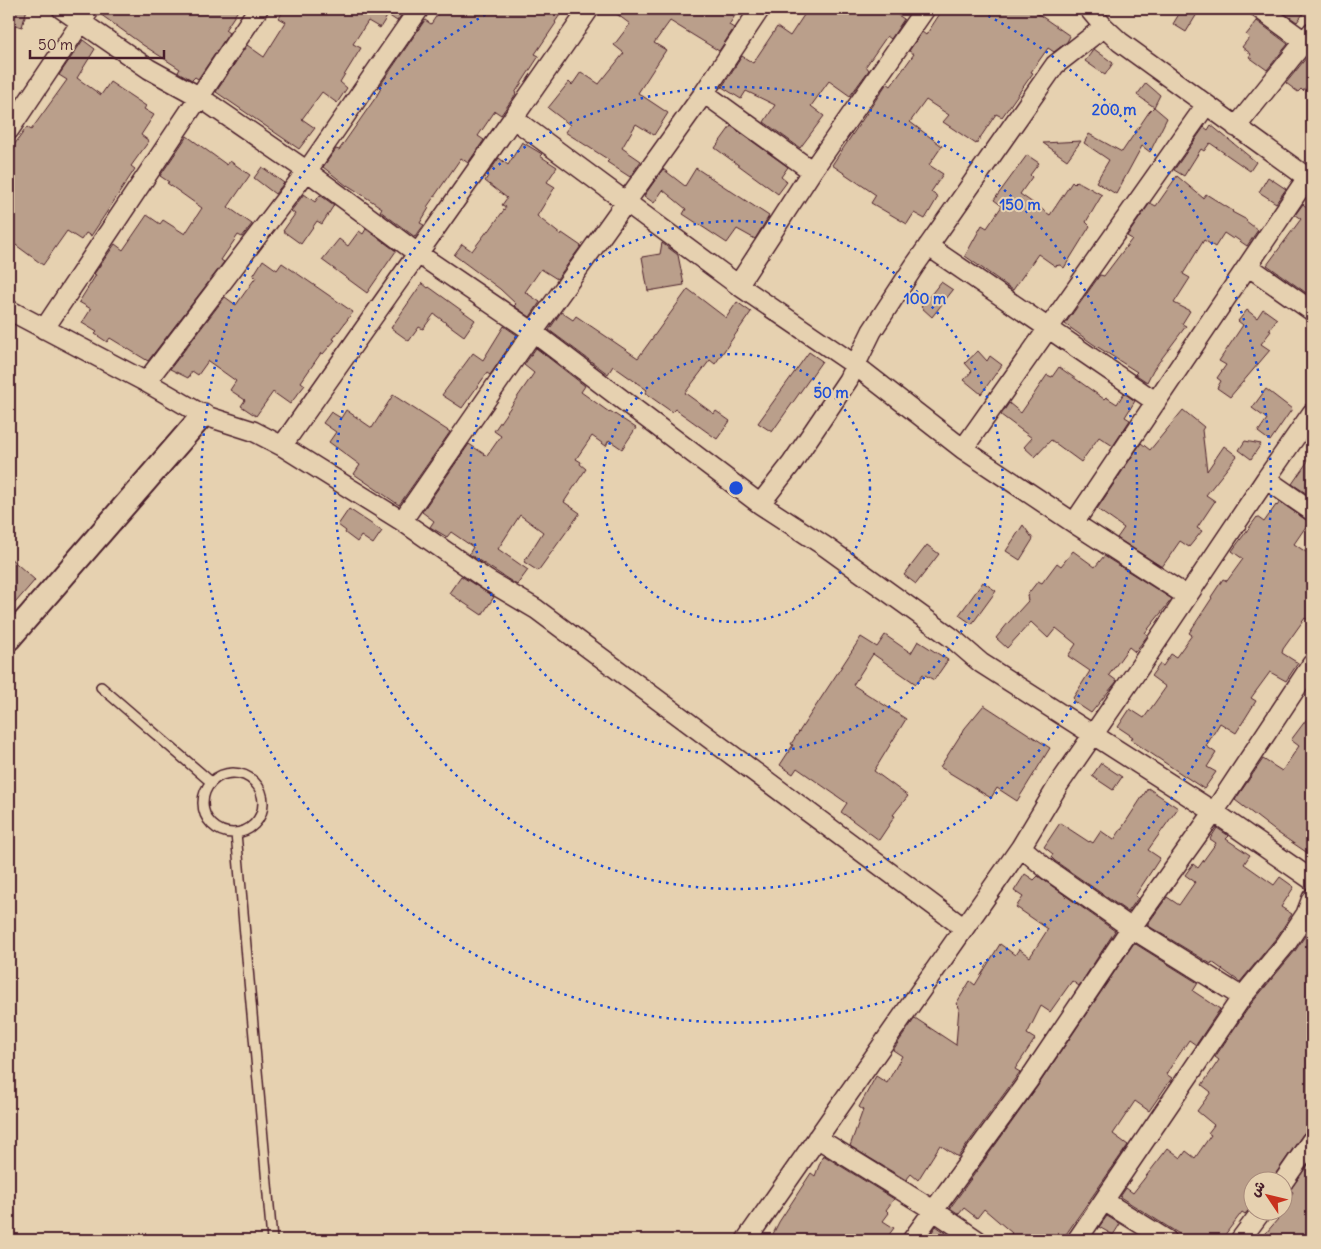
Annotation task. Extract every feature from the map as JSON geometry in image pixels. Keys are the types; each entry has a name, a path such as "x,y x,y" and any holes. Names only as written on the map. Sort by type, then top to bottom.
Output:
{"street":[{"path":"62,9 86,15 149,69 198,96 306,171 417,253 533,332 760,504 826,547 952,638 981,663 1214,812 1312,880"},
{"path":"146,382 306,171 419,9"},
{"path":"402,521 533,332 704,93 760,9"},
{"path":"738,284 812,171 925,9"},
{"path":"1074,523 1248,266 1310,180 1120,42 1089,9"},
{"path":"1236,127 1310,40 1260,9"},
{"path":"282,446 417,253 514,119 586,10"},
{"path":"44,329 252,11"},
{"path":"9,130 86,15"},
{"path":"760,504 792,463 848,380 872,331 928,246 1055,64 1104,27"},
{"path":"704,93 812,171"},
{"path":"963,449 1206,105"},
{"path":"514,119 738,284 855,365 963,449 1187,596"},
{"path":"928,246 1156,402"},
{"path":"1248,266 1312,311"},
{"path":"9,310 146,382 203,415 253,431 282,446 402,521 487,580 536,609 964,928"},
{"path":"746,1240 1021,847 1059,784 1312,413"},
{"path":"9,639 203,415"},
{"path":"1266,479 1312,511"},
{"path":"912,1240 1028,1081 1131,928 1214,812 1312,664"},
{"path":"1021,847 1048,870 1131,928 1242,997"},
{"path":"1077,1240 1242,997 1286,944 1306,914 1312,898"},
{"path":"817,1138 933,1210 977,1240"},
{"path":"1290,1172 1312,1140"},
{"path":"1104,1200 1167,1240"},
{"path":"1240,1240 1254,1222"}],"lane":[{"path":"101,687 211,782"},
{"path":"225,773 242,773 256,782 263,797 262,814 252,827 236,833 228,833 213,826 204,812 204,796 211,782 225,773"},
{"path":"236,833 272,1240"}],"building":[{"path":"9,9 27,9 22,27 9,21"},
{"path":"101,9 239,9 225,30 229,33 198,79 195,77 192,80 178,72 180,69 100,14"},
{"path":"285,9 406,9 397,21 388,15 380,28 368,21 353,44 361,48 340,82 347,88 337,103 322,92 302,119 315,128 299,149 216,92 247,45 264,57 286,22 279,18"},
{"path":"441,9 564,9 535,54 539,56 516,94 501,115 495,111 478,136 484,140 468,163 461,158 427,207 429,208 420,223 424,225 415,237 380,211 382,208 347,186 323,167 336,149 339,150 376,97 381,88 379,87 425,20 431,24"},
{"path":"610,9 739,9 729,25 734,28 719,51 670,21 654,43 666,50 638,93 668,113 654,135 636,124 622,148 641,161 630,177 607,162 609,160 565,132 570,125 548,108 569,82 572,85 581,72 599,84 624,53 614,45 630,24"},
{"path":"808,9 889,9 904,19 891,39 887,36 866,66 869,70 850,96 829,81 811,106 824,116 800,148 764,122 775,105 746,91 741,99 722,87 742,56 753,63 777,27 790,36"},
{"path":"943,9 1031,9 1070,36 1067,42 1054,52 1048,48 1002,117 996,114 976,144 943,122 949,115 926,100 910,122 942,146 929,165 943,174 931,192 938,197 925,219 914,213 907,224 871,203 876,195 832,165 887,83 891,86 914,54 909,51 922,32 926,35"},
{"path":"1182,9 1200,9 1186,32 1173,24"},
{"path":"1283,9 1296,9 1303,14 1297,22 1281,11"},
{"path":"1257,21 1288,44 1267,70 1249,57 1251,54 1242,47 1249,38 1246,35"},
{"path":"83,40 95,49 77,78 101,95 110,82 146,106 144,109 154,115 141,135 149,141 131,166 135,169 91,236 86,233 81,240 67,231 43,265 9,240 9,152 27,127 31,130 67,80 59,75"},
{"path":"1094,49 1113,63 1105,75 1085,61"},
{"path":"1307,57 1312,58 1312,80 1303,91 1301,89 1298,92 1286,83"},
{"path":"1146,83 1160,95 1154,107 1137,95"},
{"path":"1154,107 1167,118 1150,152 1142,146 1116,194 1096,182 1109,160 1084,143 1089,134 1122,152"},
{"path":"1211,125 1256,162 1250,171 1210,143 1204,151 1201,149 1184,176 1174,170 1204,127 1208,130"},
{"path":"731,126 788,167 781,177 787,182 778,194 715,148"},
{"path":"187,136 227,165 230,161 250,175 228,207 252,224 242,237 238,235 221,260 224,262 148,361 110,338 107,342 95,334 97,332 82,323 91,309 79,302 96,275 94,274 115,244 123,250 147,215 160,224 163,220 185,234 202,208 160,176"},
{"path":"1081,141 1067,160 1043,143"},
{"path":"522,142 542,154 540,156 557,167 547,182 555,187 537,216 561,235 562,233 581,246 557,279 541,269 525,292 540,302 530,317 514,306 516,304 500,289 454,255 462,244 472,251 506,207 502,205 507,198 485,181 499,158 508,165"},
{"path":"1027,155 1039,163 1020,194 1050,215 1072,182 1074,184 1077,181 1102,195 1086,222 1090,226 1064,268 1060,265 1055,266 1038,254 1013,290 965,256 982,225 987,228 1002,206 994,200"},
{"path":"262,167 284,183 275,194 254,178"},
{"path":"696,168 769,216 755,239 737,229 727,243 683,214 686,209 663,190 654,203 644,196 663,169 685,186"},
{"path":"1177,176 1203,198 1206,194 1247,220 1258,230 1247,246 1224,233 1215,247 1204,240 1183,274 1190,278 1174,303 1190,311 1182,324 1186,326 1153,370 1147,382 1135,374 1137,372 1065,324 1100,275 1104,276 1132,239 1127,236 1150,203 1156,206"},
{"path":"1268,177 1286,189 1276,203 1259,192"},
{"path":"304,194 315,202 320,195 334,205 322,224 317,221 301,244 283,231 295,214 291,211"},
{"path":"1303,204 1309,209 1312,204 1312,297 1267,265 1301,219 1295,215"},
{"path":"366,229 396,251 367,293 322,260 339,239 348,246 359,231 363,234"},
{"path":"662,243 678,255 684,285 648,291 642,257 660,254"},
{"path":"263,260 277,270 282,263 353,312 333,339 335,340 323,354 321,353 301,382 305,385 290,404 273,392 256,416 241,406 245,400 230,390 236,381 208,361 198,375 192,371 188,378 170,369 225,297 236,305 256,277 253,276"},
{"path":"941,282 953,290 932,317 921,307"},
{"path":"422,283 475,320 464,336 434,314 423,329 419,327 409,341 391,328"},
{"path":"688,289 726,318 737,302 751,312 715,364 710,360 685,393 714,414 716,411 730,421 717,439 675,409 672,412 645,393 647,390 613,366 608,374 549,330 561,312 573,320 576,316 638,358"},
{"path":"1263,309 1277,319 1261,344 1270,350 1230,397 1217,388 1221,381 1217,378 1226,365 1219,361 1243,325 1238,321 1247,310 1257,318"},
{"path":"504,326 517,335 490,375 487,373 462,408 442,395 473,353 483,360"},
{"path":"536,348 585,386 581,392 636,428 622,449 609,440 606,446 592,436 576,459 586,469 564,502 580,513 538,571 524,562 543,532 520,515 498,549 528,570 517,585 469,554 473,547 451,532 447,537 430,527 434,521 422,512 469,444 487,456 501,436 494,431 534,373 524,365"},
{"path":"978,351 987,361 990,356 1002,365 981,394 964,380 972,371 965,363"},
{"path":"809,352 822,361 772,432 758,423"},
{"path":"1059,367 1104,399 1106,397 1117,404 1124,393 1135,401 1125,417 1130,420 1113,446 1099,437 1081,462 1051,440 1035,457 1024,447 1032,438 1001,415 1009,403 1021,413 1047,375 1052,377"},
{"path":"1266,389 1292,409 1270,441 1258,432 1267,419 1252,408"},
{"path":"393,395 450,432 399,505 354,474 360,465 329,442 336,432 323,423 331,412 341,418 346,410 372,428"},
{"path":"1183,410 1204,427 1202,430 1207,471 1224,446 1237,456 1206,495 1215,501 1197,528 1202,531 1189,547 1180,541 1162,567 1117,538 1124,528 1097,509 1141,443 1150,450"},
{"path":"1245,441 1261,444 1251,459 1239,450"},
{"path":"1312,455 1312,497 1292,484"},
{"path":"1280,502 1309,522 1294,544 1312,556 1312,623 1305,618 1283,649 1282,653 1298,663 1286,681 1270,672 1251,698 1256,701 1236,733 1220,723 1206,746 1216,753 1207,767 1216,772 1204,789 1131,740 1133,737 1118,727 1130,709 1144,718 1166,687 1151,676 1160,664 1163,666 1171,654 1176,657 1192,635 1189,633 1223,579 1227,581 1243,559 1232,551 1257,517 1264,522"},
{"path":"349,509 382,531 373,544 361,536 357,542 338,525"},
{"path":"1023,525 1033,539 1020,560 1006,551"},
{"path":"927,545 939,554 916,584 904,575"},
{"path":"1073,551 1095,567 1104,556 1172,599 1145,633 1148,635 1135,652 1129,647 1109,675 1117,681 1091,713 1073,701 1090,671 1068,656 1076,644 1056,628 1048,638 1031,622 1007,648 996,638 1028,601 1027,595 1038,581 1042,583 1057,563 1061,566"},
{"path":"9,557 35,580 9,610"},
{"path":"461,576 494,597 482,615 449,593"},
{"path":"983,582 996,591 972,624 959,615"},
{"path":"885,635 911,653 918,641 948,660 934,680 923,674 916,684 873,654 853,685 906,719 874,771 908,796 893,815 895,816 879,840 841,812 847,803 797,768 793,774 780,765 793,745 791,744 861,637 877,647"},
{"path":"984,705 1050,748 1017,801 997,788 991,798 940,767 965,728"},
{"path":"1312,712 1312,856 1235,800 1263,759 1282,771 1299,746 1291,740"},
{"path":"1101,763 1122,777 1113,790 1092,776"},
{"path":"1148,788 1178,808 1148,850 1160,858 1135,896 1138,898 1128,912 1055,861 1051,857 1053,854 1044,847 1060,823 1089,842 1093,843 1101,831 1114,840"},
{"path":"1217,828 1229,836 1226,839 1250,855 1244,864 1274,885 1280,877 1294,887 1281,907 1292,914 1277,937 1240,982 1212,962 1211,964 1147,925 1167,897 1179,905 1195,882 1185,875 1193,864 1198,868 1216,843 1210,839"},
{"path":"1025,874 1034,880 1038,876 1115,931 1079,986 1072,981 1050,1012 1041,1006 1027,1034 1035,1039 1015,1069 1020,1072 958,1157 940,1145 918,1180 911,1174 906,1180 850,1146 863,1110 859,1107 876,1076 887,1083 902,1056 893,1050 915,1018 956,1045 959,1007 956,1004 970,981 975,985 1000,944 1015,955 1019,949 1030,957 1048,929 1016,907 1023,897 1014,891"},
{"path":"1311,927 1312,1129 1307,1130 1303,1134 1277,1172 1244,1172 1244,1213 1242,1212 1221,1240 1189,1240 1120,1197 1126,1188 1133,1193 1168,1148 1181,1158 1186,1151 1195,1158 1211,1135 1208,1133 1214,1125 1197,1111 1211,1092 1202,1085 1219,1060 1215,1057 1251,1004 1295,951"},
{"path":"1134,943 1198,983 1193,991 1220,1009 1196,1045 1189,1040 1166,1074 1172,1078 1149,1111 1135,1101 1113,1134 1128,1145 1062,1240 1006,1240 1012,1233 984,1209 977,1218 964,1208 959,1214 950,1208 1037,1087"},
{"path":"823,1155 894,1199 886,1210 889,1213 883,1221 894,1228 885,1240 770,1240 779,1222 811,1173 815,1176"},
{"path":"1312,1159 1312,1240 1260,1240 1275,1222 1294,1222 1294,1184"},
{"path":"1107,1216 1120,1224 1113,1235 1099,1227"},
{"path":"936,1226 946,1233 941,1240 937,1240 930,1235"}]}
